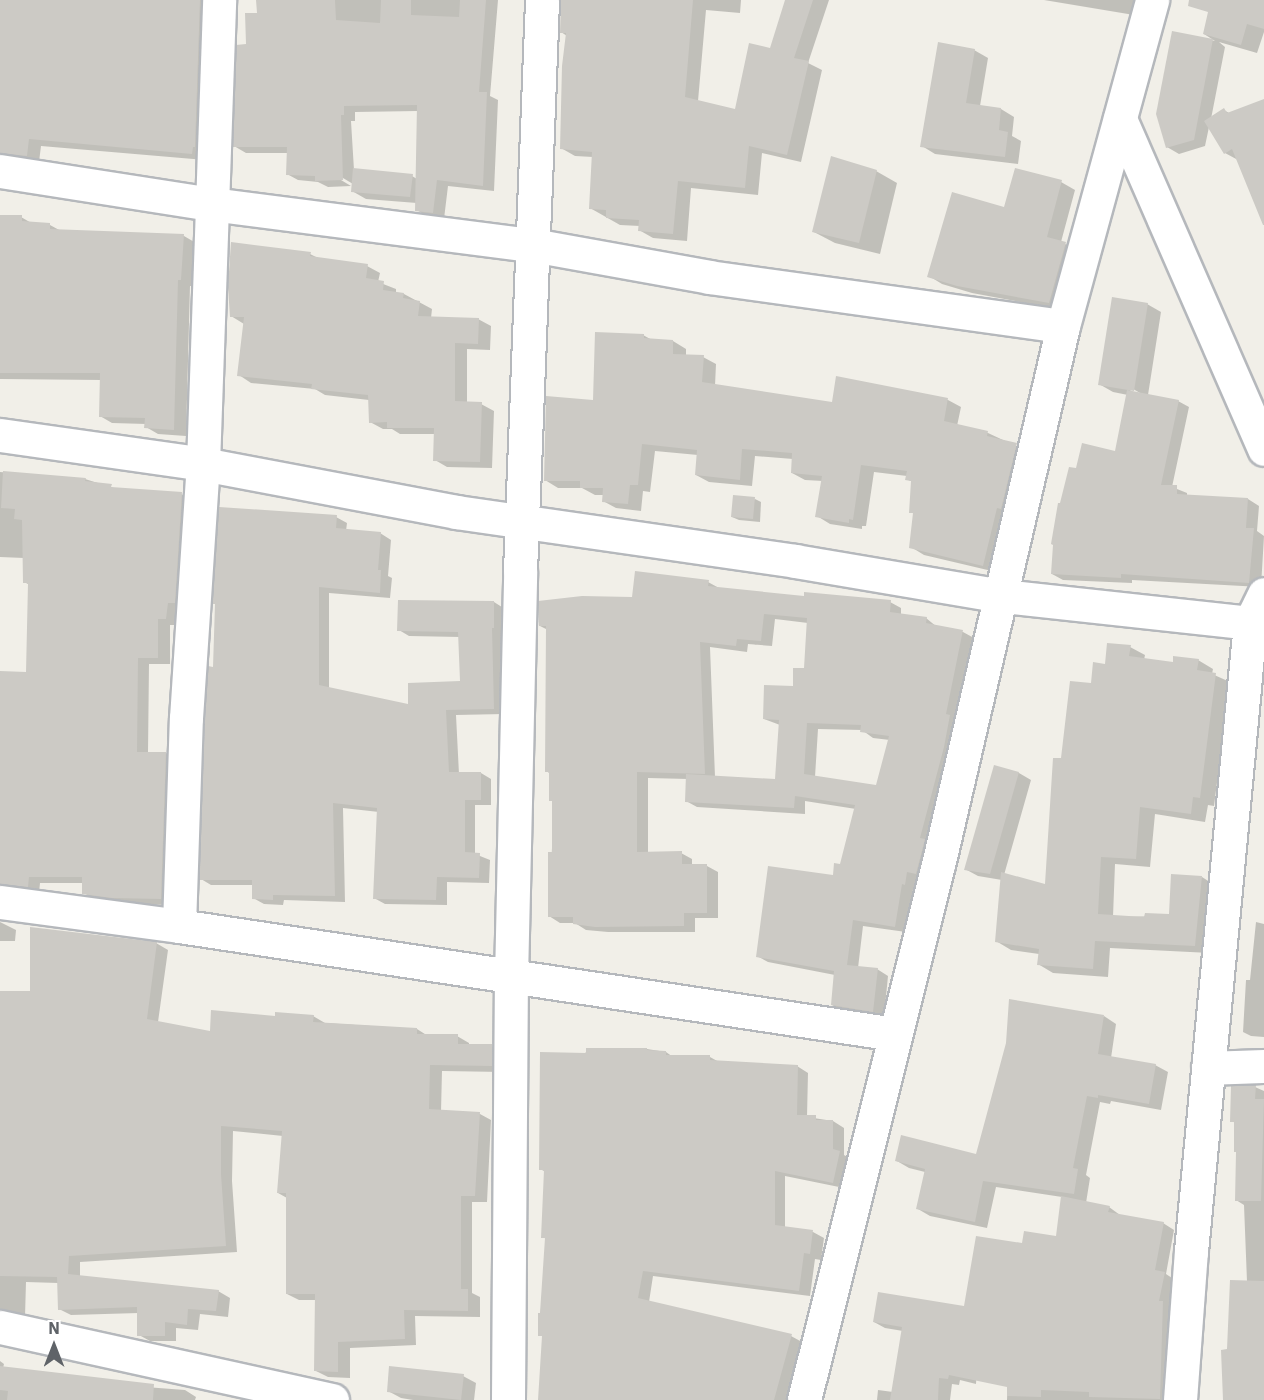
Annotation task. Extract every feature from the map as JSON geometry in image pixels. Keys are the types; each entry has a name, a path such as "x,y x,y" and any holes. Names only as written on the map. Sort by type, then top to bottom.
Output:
{"street":[{"path":"179,926 186,717 203,464 219,0"},
{"path":"508,1400 511,978 522,520 542,0"},
{"path":"804,1400 1002,596 1063,326 1152,0"},
{"path":"1120,119 1264,449"},
{"path":"0,171 211,204 532,245 709,277 1063,326"},
{"path":"0,435 203,464 456,512 795,561 1002,596 1250,623"},
{"path":"1180,1400 1208,1068 1250,623 1264,594"},
{"path":"0,903 179,926 511,978 606,989 895,1034"},
{"path":"1208,1068 1264,1066"},
{"path":"0,1327 332,1400"}],"building":[{"path":"0,0 200,0 195,147 193,147 192,154 29,139 27,156 0,153"},
{"path":"256,0 335,0 336,20 380,23 381,0 411,0 411,15 459,17 460,0 486,0 479,92 487,92 483,186 437,180 433,213 415,211 417,105 344,106 344,115 341,115 343,180 315,181 315,176 286,175 287,147 233,147 236,45 246,44 245,13 257,13"},
{"path":"561,0 693,0 685,97 735,109 749,43 770,48 785,0 813,0 794,58 809,61 787,155 749,146 745,188 678,181 673,234 638,231 639,220 606,218 606,210 589,209 592,152 560,149 562,66 566,33 560,33"},
{"path":"1189,0 1264,0 1264,29 1247,24 1241,45 1203,34 1208,12 1188,6"},
{"path":"1172,31 1213,39 1194,140 1166,148 1156,114"},
{"path":"938,42 975,49 966,103 1001,108 999,130 1008,132 1005,157 920,147"},
{"path":"1264,99 1263,225 1232,149 1224,154 1204,121 1224,108 1227,113"},
{"path":"831,156 877,170 859,243 812,232"},
{"path":"353,168 413,174 410,197 351,192"},
{"path":"1015,168 1062,180 1047,237 1066,242 1049,303 957,286 927,277 952,192 1004,207"},
{"path":"0,215 22,215 22,221 50,223 50,229 184,234 181,280 178,280 174,430 144,428 145,418 99,417 100,373 0,373"},
{"path":"231,242 311,252 310,256 368,264 366,278 384,281 383,290 404,293 403,298 420,301 418,316 479,318 478,344 455,343 455,401 482,402 480,462 433,461 434,428 387,428 387,422 369,423 368,395 311,389 312,384 237,376 244,317 230,317 228,287"},
{"path":"1112,297 1148,303 1134,391 1098,385"},
{"path":"595,332 644,334 644,338 673,340 673,354 704,355 702,382 832,402 836,376 948,398 944,421 988,431 987,436 1017,443 1001,509 997,508 983,566 909,548 913,513 909,513 911,481 905,480 907,471 861,465 853,520 849,519 849,523 815,517 822,476 791,473 792,453 742,449 740,480 695,475 697,450 642,444 638,485 630,485 628,504 602,502 603,488 580,488 580,481 544,481 546,396 593,400"},
{"path":"1127,390 1179,400 1161,485 1177,485 1177,494 1248,498 1246,528 1254,528 1249,583 1121,574 1121,578 1051,574 1053,545 1051,544 1058,503 1060,503 1069,467 1076,468 1082,443 1115,451"},
{"path":"3,471 86,478 85,481 112,484 111,487 182,492 175,603 168,603 166,619 158,619 158,658 138,658 137,752 166,752 161,899 112,898 82,894 82,877 29,877 28,887 0,884 0,671 26,672 28,583 23,583 22,520 14,519 15,509 1,508"},
{"path":"733,495 755,497 753,519 731,517"},
{"path":"219,507 337,515 336,528 381,532 378,570 381,570 380,593 319,587 319,685 408,704 408,683 460,681 458,632 397,631 398,600 494,601 494,628 492,628 494,709 446,710 449,772 481,772 481,800 465,800 465,852 480,853 479,878 437,877 436,900 373,899 377,808 333,803 335,896 273,895 273,900 252,899 252,880 199,880 205,719 208,666 213,667 215,604 212,604"},
{"path":"635,571 709,580 708,586 804,596 804,592 891,600 890,612 927,617 926,623 963,630 946,714 950,715 944,747 920,838 925,839 916,874 907,872 905,885 902,884 895,927 853,920 847,965 878,968 873,1012 831,1005 834,971 756,957 768,866 833,875 834,863 840,864 855,805 795,796 794,808 685,802 686,774 775,779 779,720 763,719 764,685 793,686 793,668 804,668 807,618 764,614 761,641 737,639 736,646 700,642 705,774 637,772 637,852 682,851 682,864 707,864 707,913 684,913 684,926 595,927 573,924 573,917 548,917 548,852 552,852 552,801 549,801 549,772 545,772 546,626 539,626 538,601 582,596 632,597","holes":["807,723 861,725 860,732 889,736 876,785 804,774"]},
{"path":"1107,643 1131,645 1129,656 1173,662 1173,656 1199,659 1197,670 1216,673 1200,798 1193,797 1191,814 1140,807 1136,859 1101,857 1098,914 1144,917 1145,913 1169,914 1171,874 1202,876 1195,946 1095,941 1093,969 1037,965 1039,949 995,942 1001,872 1045,884 1053,758 1061,758 1070,681 1091,683 1093,662 1105,664"},
{"path":"994,765 1019,772 990,874 964,870"},
{"path":"30,927 157,942 147,1019 210,1031 211,1010 275,1016 275,1012 314,1015 313,1022 417,1028 417,1034 458,1034 458,1044 492,1044 492,1066 430,1065 429,1109 480,1112 475,1196 461,1196 461,1289 468,1289 468,1311 404,1310 405,1339 338,1342 338,1372 314,1371 315,1294 286,1294 286,1193 277,1193 282,1131 221,1126 221,1174 226,1246 69,1256 68,1274 219,1290 216,1311 188,1309 187,1325 165,1322 165,1336 137,1336 137,1307 58,1310 57,1277 0,1276 0,991 30,991"},
{"path":"1009,999 1104,1015 1098,1054 1156,1064 1149,1104 1098,1095 1098,1098 1087,1096 1073,1168 1078,1169 1074,1194 983,1181 975,1222 916,1209 925,1169 895,1161 901,1135 976,1154 1006,1043"},
{"path":"586,1048 647,1048 647,1050 666,1051 666,1055 710,1055 710,1060 798,1065 797,1115 816,1115 816,1120 833,1120 833,1149 840,1151 833,1183 775,1171 775,1225 813,1230 810,1254 804,1253 799,1291 643,1271 638,1298 792,1334 774,1400 538,1400 542,1336 538,1336 538,1313 540,1313 545,1238 541,1238 544,1170 539,1170 540,1052 586,1053"},
{"path":"1256,1085 1255,1099 1264,1099 1261,1201 1235,1201 1236,1152 1234,1152 1234,1122 1230,1122 1231,1086"},
{"path":"1061,1196 1110,1206 1108,1212 1164,1222 1155,1270 1165,1272 1159,1301 1163,1301 1160,1399 1089,1397 1089,1392 1041,1390 1041,1397 1007,1396 1007,1387 949,1375 948,1379 939,1378 938,1400 890,1400 902,1327 873,1322 878,1292 964,1306 976,1236 1022,1243 1024,1231 1056,1236"},
{"path":"1230,1280 1264,1281 1264,1400 1223,1400 1221,1350 1227,1349"},
{"path":"0,1366 154,1384 153,1400 7,1400 8,1391 0,1390"},
{"path":"389,1366 464,1374 461,1400 387,1392"}]}
